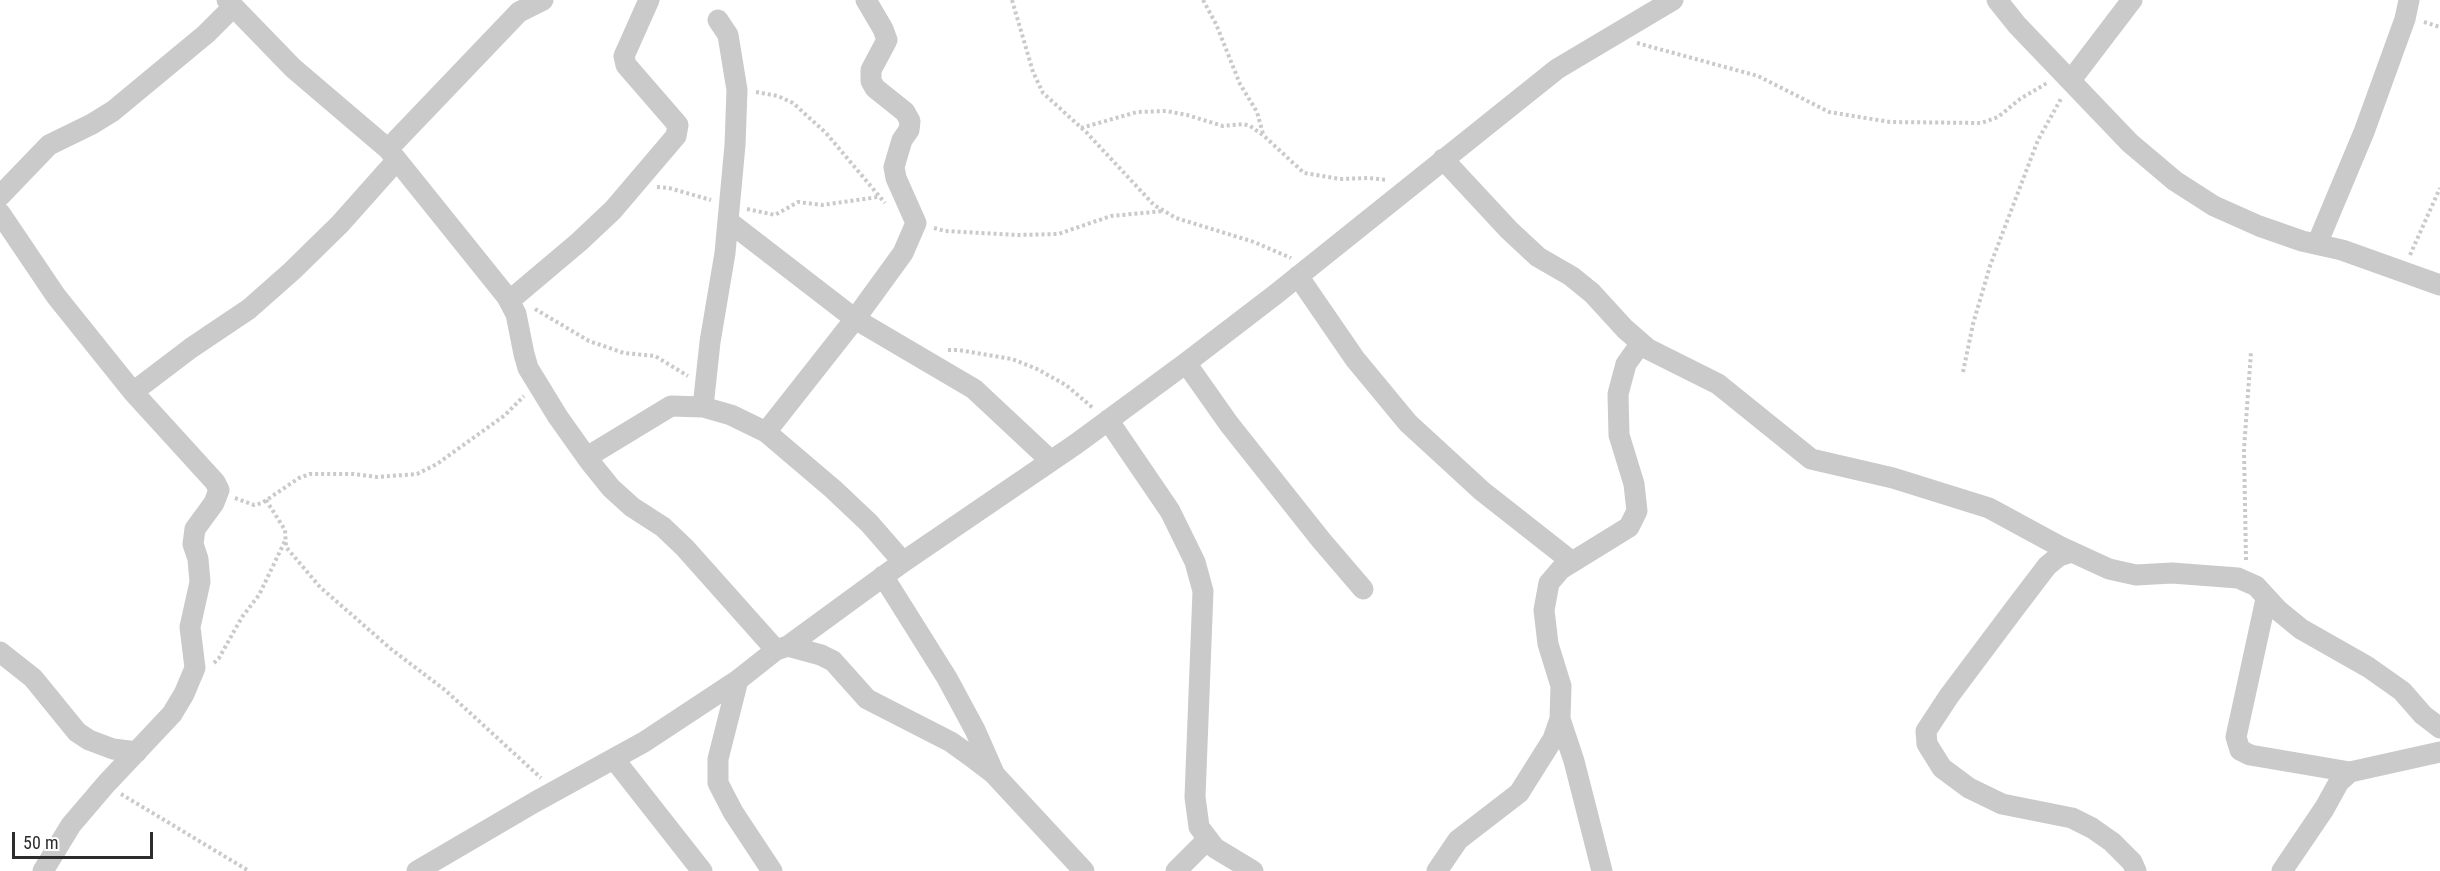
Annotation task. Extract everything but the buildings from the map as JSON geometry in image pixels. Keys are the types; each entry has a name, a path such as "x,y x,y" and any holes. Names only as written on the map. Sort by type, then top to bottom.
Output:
{"street":[{"path":"133,392 191,348 249,309 292,271 340,224 393,154 519,12 543,0"},
{"path":"511,296 579,242 635,187 676,136 678,125 626,65 624,56 629,40 649,0"},
{"path":"766,432 855,319 903,253 916,223 896,178 894,167 902,140 909,130 910,121 905,112 875,88 871,81 872,70 887,40 866,0"},
{"path":"417,871 644,742 738,680 903,562 1051,461 1186,363 1557,69 1673,0"},
{"path":"1997,0 2017,25 2130,143 2175,182 2214,206 2259,226 2403,270 2440,285"},
{"path":"2067,77 2132,0"},
{"path":"2317,244 2364,132 2405,19 2409,0"},
{"path":"0,196 49,145 113,111 206,34 230,3 294,68 393,154 511,296 524,354 538,383 586,457 611,488 632,507 663,527 782,648 821,655 833,661 867,699 951,742 994,774 1083,870"},
{"path":"704,398 729,213 735,145 737,90 728,35 718,20"},
{"path":"1443,159 1509,230 1538,257 1571,276 1592,293 1625,329 1648,349 1718,384 1811,459 1893,478 1989,508 2109,569 2136,575 2172,573 2238,578 2256,586 2266,599 2301,629 2368,667 2402,691 2423,715 2440,728"},
{"path":"0,213 56,296 133,392 215,482 219,490 214,503 195,529 193,544 198,559 200,582 190,627 195,668 172,714 71,825 43,871"},
{"path":"729,213 855,319 974,389 1051,461"},
{"path":"1304,271 1354,359 1408,423 1482,491 1571,561"},
{"path":"1437,871 1458,840 1520,793 1553,740 1560,719 1561,686 1548,644 1544,610 1549,583 1561,568 1571,561 1629,527 1637,511 1635,484 1619,435 1618,394 1626,364 1641,343"},
{"path":"1186,363 1229,424 1363,589"},
{"path":"586,457 671,406 704,398 731,415 766,432 869,523 903,562"},
{"path":"1108,420 1170,511 1195,562 1203,591 1195,797 1199,827 1215,848 1253,871"},
{"path":"2072,552 2059,556 2047,566 2015,608 1949,696 1926,731 1927,744 1942,768 1969,788 2002,804 2072,819 2092,828 2112,842 2132,862 2136,871"},
{"path":"883,576 947,678 975,730 994,774"},
{"path":"2266,599 2236,737 2240,750 2250,755 2350,772 2440,753"},
{"path":"0,652 33,678 77,732 89,740 113,749 137,752"},
{"path":"738,680 718,759 718,783 733,812 772,871"},
{"path":"1560,719 1574,761 1602,871"},
{"path":"614,759 702,871"},
{"path":"2282,871 2324,809 2338,782 2350,772"},
{"path":"1176,871 1208,839"}],"path":[{"path":"1012,0 1034,72 1043,93 1081,128 1154,205 1199,226 1254,242 1304,271"},
{"path":"1203,0 1216,24 1240,84 1257,112 1263,135"},
{"path":"1611,36 1758,76 1829,112 1852,118 1890,122 1981,123 1998,117 2020,99 2067,77"},
{"path":"1963,372 1973,324 1990,266 2038,140 2067,77"},
{"path":"737,90 778,96 793,103 826,133 887,206"},
{"path":"1081,128 1137,112 1166,111 1223,126 1250,126 1304,173 1340,179 1369,178 1413,183"},
{"path":"635,187 669,188 729,213 775,215 798,202 814,205 830,204 879,196"},
{"path":"2403,270 2440,188"},
{"path":"916,223 945,231 1018,235 1058,234 1111,216 1164,211"},
{"path":"511,296 575,334 615,350 655,356 704,398"},
{"path":"939,350 959,350 992,355 1012,359 1037,369 1065,385 1108,420"},
{"path":"2246,582 2244,449 2251,352"},
{"path":"219,490 254,505 266,500 299,478 310,474 354,474 377,477 417,474 437,464 505,416 538,383"},
{"path":"266,500 285,530 286,547 293,559 320,587 391,649 445,690 555,791"},
{"path":"195,668 203,670 219,658 242,617 259,595 286,540"},
{"path":"106,784 249,871"}]}
